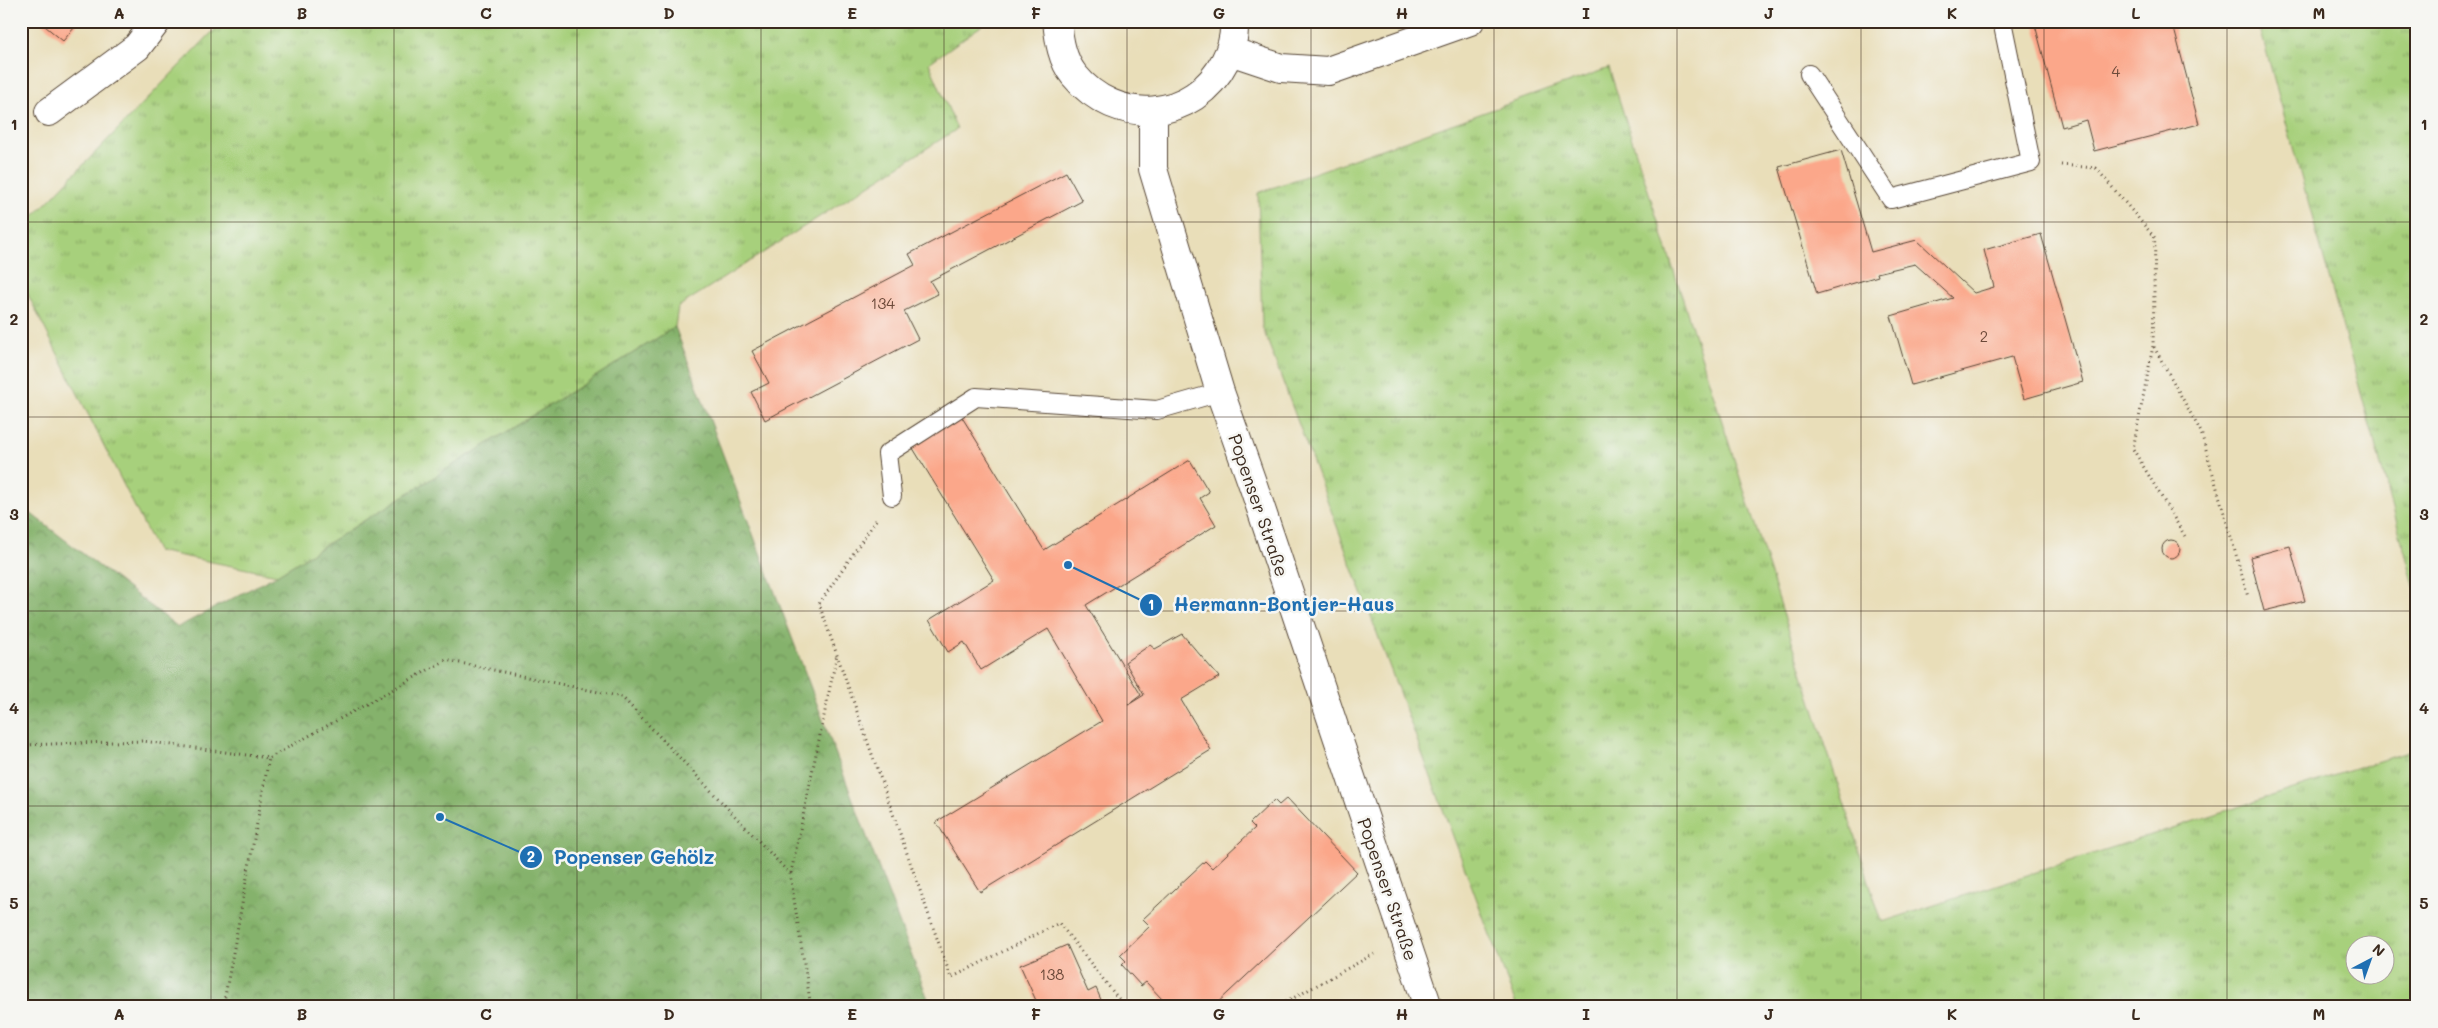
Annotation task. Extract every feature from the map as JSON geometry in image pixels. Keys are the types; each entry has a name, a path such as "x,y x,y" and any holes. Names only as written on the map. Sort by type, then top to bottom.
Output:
{"street":[{"path":"49,112 137,47 157,21"},
{"path":"1057,21 1060,46 1073,74 1095,96 1123,109 1153,112 1178,106 1201,93 1218,74 1230,51 1234,21"},
{"path":"1230,51 1281,68 1328,71 1470,21"},
{"name":"Popenser Straße","path":"1153,112 1153,169 1220,392 1428,1007"}],"lane":[{"path":"1810,74 1891,199 2031,162 2002,21"},
{"path":"892,496 887,454 976,396 1157,410 1220,392"}],"path":[{"path":"2031,162 2096,168 2155,238 2153,346 2133,449 2186,538"},
{"path":"2153,346 2201,432 2248,597"},
{"path":"892,496 819,604 838,652 950,978 1059,922 1125,1007"},
{"path":"811,1007 790,874 838,652"},
{"path":"21,745 143,741 269,758 446,660 622,697 790,874"},
{"path":"223,1007 269,758"},
{"path":"1277,1007 1405,937"}],"green space":[{"path":"223,21 988,21 929,63 957,129 678,307 675,327 277,575 157,551 21,281 21,229"},
{"path":"2258,21 2417,21 2417,596"},
{"path":"1609,68 1882,922 2417,749 2417,1007 1517,1007 1262,326 1258,193"},
{"path":"675,327 931,1007 21,1007 21,506 178,627 277,575"}],"building":[{"path":"39,21 80,21 63,41"},
{"path":"2034,21 2172,21 2199,124 2094,151 2086,120 2062,127"},
{"path":"1841,150 1871,252 1917,240 1974,293 1994,287 1984,250 2041,234 2083,382 2024,399 2012,357 1911,385 1891,316 1953,298 1915,264 1877,273 1878,276 1817,294 1779,167"},
{"path":"1066,172 1082,201 930,281 938,294 904,311 918,339 765,420 751,392 769,383 752,351 915,265 909,254"},
{"path":"960,414 1044,550 1190,460 1209,492 1200,498 1216,525 1086,605 1141,695 1128,705 1144,695 1125,662 1150,645 1155,649 1182,634 1219,677 1181,700 1211,750 980,892 936,822 1102,721 1048,629 981,670 964,642 948,652 929,620 994,580 911,445"},
{"path":"2171,540 2177,543 2180,549 2177,555 2171,558 2165,555 2162,549 2165,543"},
{"path":"2290,546 2305,601 2264,611 2250,557"},
{"path":"1287,798 1357,872 1213,1007 1159,1007 1157,1004 1162,999 1146,982 1141,986 1122,965 1126,961 1120,955 1150,926 1143,919 1205,861 1212,868 1255,828 1250,823 1274,800 1279,805"},
{"path":"1067,945 1088,992 1096,988 1104,1007 1049,1007 1046,1001 1038,1005 1020,965"}],"place":[{"name":"Hermann-Bontjer-Haus","path":"1068,565"},
{"name":"Popenser Gehölz","path":"440,817"}]}
